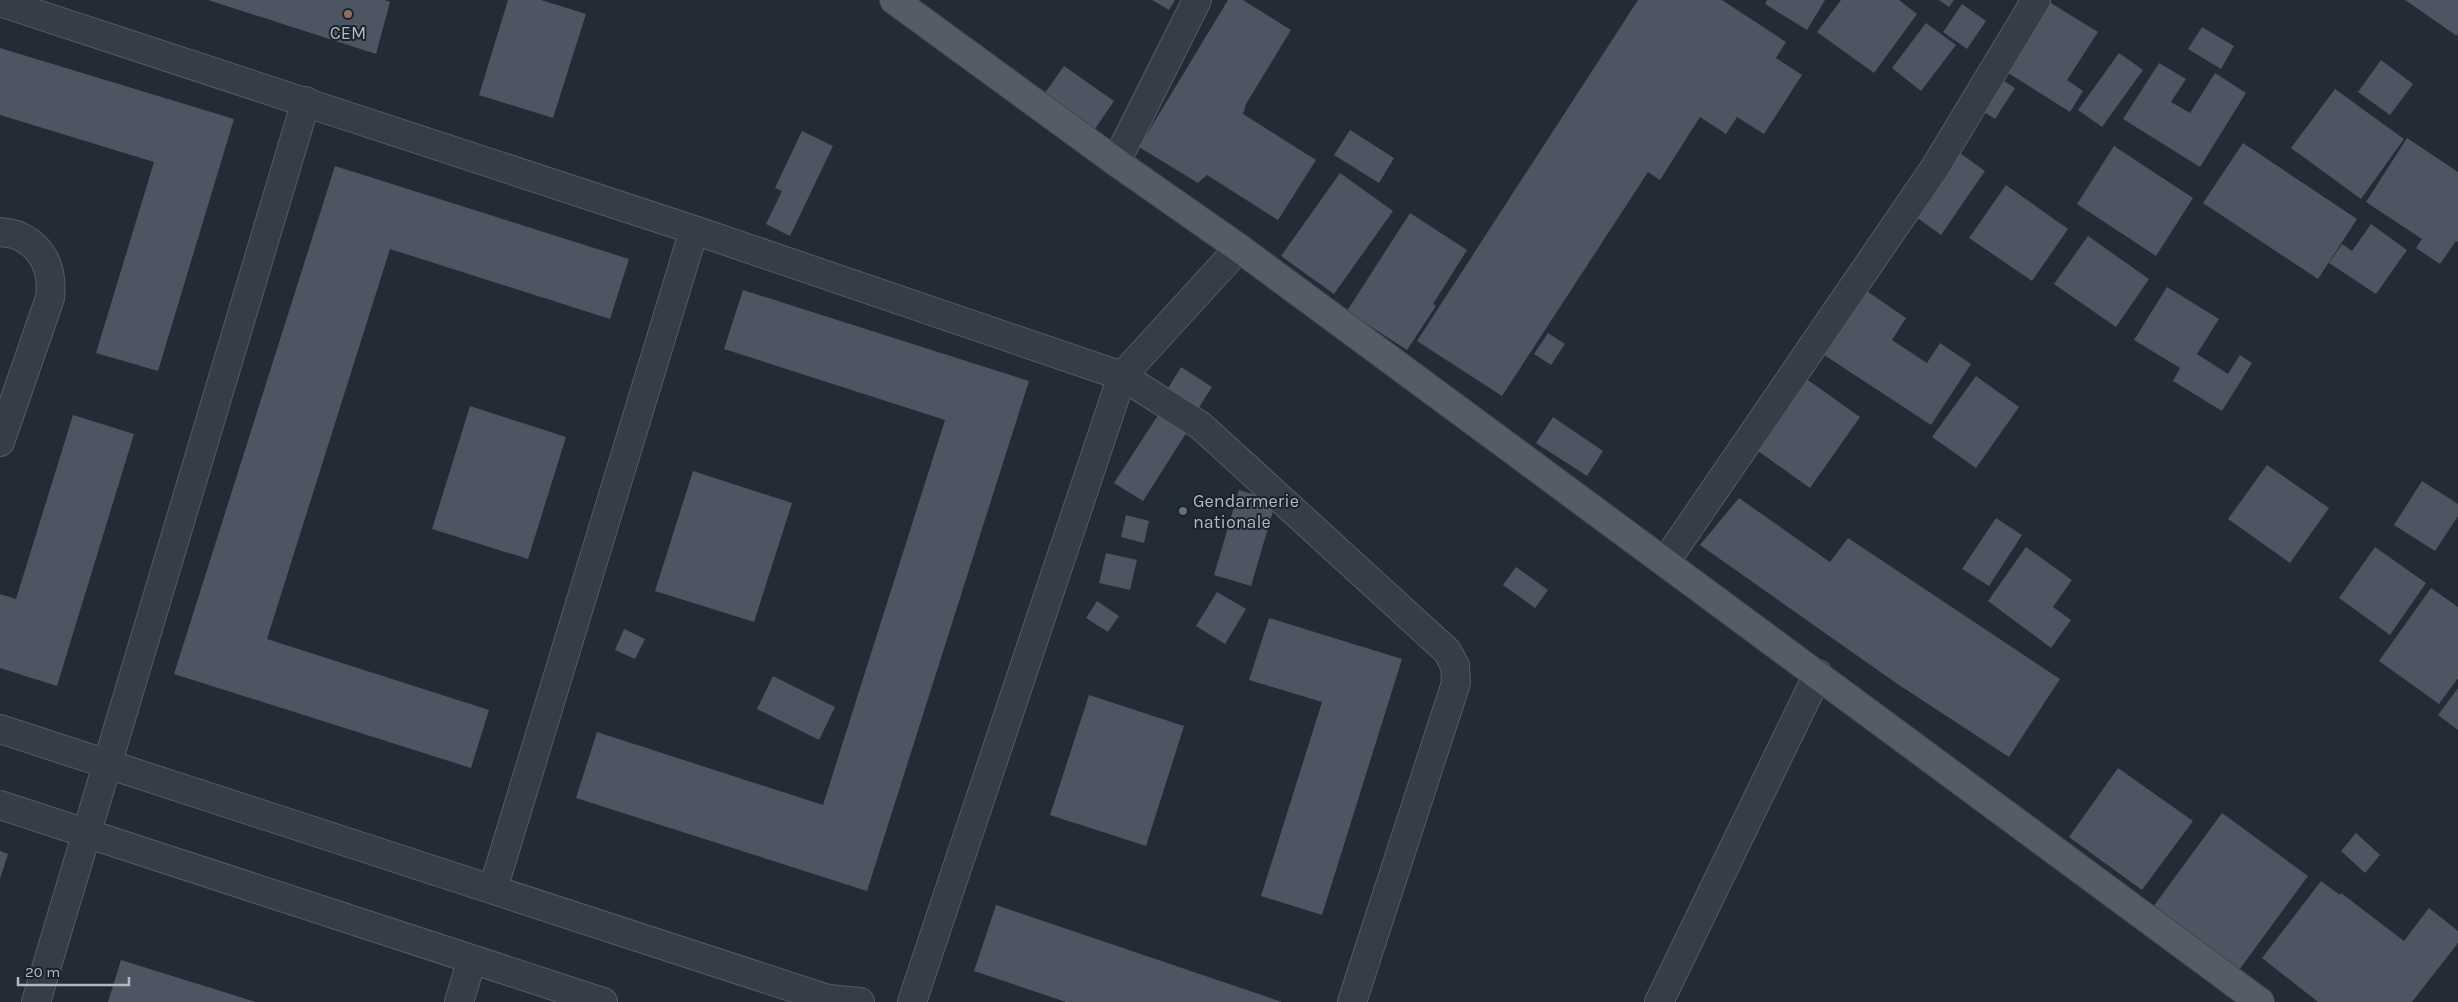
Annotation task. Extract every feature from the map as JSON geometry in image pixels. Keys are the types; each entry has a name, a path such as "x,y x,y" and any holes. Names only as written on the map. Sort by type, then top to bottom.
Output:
{"main road":[{"path":"894,0 1116,162 1239,248 1666,561 2260,1002"}],"street":[{"path":"1116,162 1197,0"},
{"path":"1666,561 1934,169 2036,0"},
{"path":"0,2 694,230 1122,376 1201,426 1447,651 1455,666 1456,683 1352,1002"},
{"path":"36,1002 306,101"},
{"path":"493,890 694,230"},
{"path":"0,232 18,235 30,242 41,253 48,267 51,282 50,298 0,442"},
{"path":"912,1002 1122,376 1239,248"},
{"path":"1659,1002 1818,674"},
{"path":"0,729 828,999 860,1002"},
{"path":"0,805 603,1002"},
{"path":"459,1002 472,959"}],"building":[{"name":"CEM","path":"208,0 385,0 390,2 376,54"},
{"path":"508,0 541,0 586,14 553,118 479,95"},
{"path":"1152,0 1175,0 1169,10"},
{"path":"1228,0 1243,0 1291,30 1246,104 1243,114 1316,160 1278,220 1207,175 1198,183 1139,147"},
{"path":"1638,0 1722,0 1786,42 1776,58 1802,75 1764,134 1737,117 1726,134 1700,117 1660,180 1648,172 1502,396 1417,341"},
{"path":"1767,0 1825,0 1807,30 1765,4"},
{"path":"1841,0 1899,0 1917,14 1874,73 1817,32"},
{"path":"1939,0 1954,0 1949,7"},
{"path":"2046,0 2098,32 2067,80 2083,91 2070,112 1999,67"},
{"path":"2405,0 2458,0 2457,36"},
{"path":"1962,4 1986,21 1967,49 1943,32"},
{"path":"1926,23 1956,45 1921,91 1892,68"},
{"path":"2202,27 2234,46 2221,69 2188,49"},
{"path":"0,48 234,119 158,371 96,353 154,162 0,115"},
{"path":"2119,53 2143,70 2102,127 2078,110"},
{"path":"2381,60 2413,84 2390,115 2358,92"},
{"path":"2159,63 2186,79 2171,102 2190,113 2215,73 2246,93 2200,167 2123,119"},
{"path":"1064,66 1114,101 1093,132 1042,97"},
{"path":"1995,75 2015,88 1995,119 1975,106"},
{"path":"2335,89 2404,139 2361,199 2291,148"},
{"path":"1350,130 1394,158 1379,183 1334,155"},
{"path":"802,131 833,146 790,236 766,224 782,191 775,188"},
{"path":"2407,138 2458,172 2458,242 2456,241 2440,264 2416,248 2422,239 2366,202"},
{"path":"1946,143 1985,171 1941,235 1901,206"},
{"path":"2243,143 2357,219 2318,279 2203,203"},
{"path":"2114,146 2193,198 2156,256 2077,204"},
{"path":"335,166 629,259 610,319 390,249 267,639 489,710 471,768 174,674"},
{"path":"1340,173 1393,211 1334,294 1281,256"},
{"path":"2006,185 2068,229 2032,281 1969,238"},
{"path":"1410,213 1467,250 1433,304 1436,306 1407,350 1347,311"},
{"path":"2371,224 2407,250 2376,294 2329,263 2342,244 2352,251"},
{"path":"2088,236 2149,279 2116,327 2054,284"},
{"path":"1861,287 1906,318 1892,340 1927,363 1940,343 1971,364 1931,425 1818,351"},
{"path":"2167,287 2219,319 2197,354 2228,374 2240,355 2252,363 2222,411 2173,381 2180,368 2134,340"},
{"path":"743,290 1029,381 867,891 576,798 597,732 823,805 945,420 724,349"},
{"path":"1548,333 1565,344 1551,365 1534,354"},
{"path":"1181,367 1212,387 1198,409 1167,390"},
{"path":"1976,376 2019,407 1976,468 1932,437"},
{"path":"1805,378 1860,417 1810,488 1755,449"},
{"path":"470,406 566,437 528,559 432,529"},
{"path":"1162,409 1190,427 1143,501 1114,483"},
{"path":"73,415 134,434 57,686 0,668 0,594 16,599"},
{"path":"1553,417 1603,451 1587,476 1536,443"},
{"path":"2267,465 2329,508 2290,563 2228,519"},
{"path":"693,471 792,503 754,622 655,591"},
{"path":"2422,481 2458,504 2458,516 2435,551 2394,525"},
{"path":"1239,490 1276,501 1251,586 1214,575"},
{"path":"1739,498 1830,562 1848,538 2060,679 2009,757 1896,683 1700,545"},
{"path":"1126,515 1149,521 1144,543 1121,537"},
{"path":"1996,518 2022,535 1989,586 1962,569"},
{"path":"2026,547 2072,580 2053,607 2071,620 2051,648 1988,601"},
{"path":"2375,547 2426,583 2390,635 2339,598"},
{"path":"1106,553 1137,560 1130,590 1099,583"},
{"path":"1516,567 1548,590 1535,608 1503,585"},
{"path":"2431,588 2458,607 2458,678 2439,704 2379,661"},
{"path":"1217,592 1246,609 1225,644 1196,626"},
{"path":"1097,601 1119,616 1108,632 1086,618"},
{"path":"1269,618 1402,659 1322,915 1261,896 1322,702 1249,680"},
{"path":"624,629 645,639 635,659 615,650"},
{"path":"773,676 835,707 819,740 757,709"},
{"path":"2458,688 2458,730 2438,715"},
{"path":"1089,695 1184,726 1146,846 1050,815"},
{"path":"2118,768 2193,821 2142,890 2069,837"},
{"path":"2222,813 2308,876 2239,970 2153,907"},
{"path":"2356,833 2380,855 2365,873 2341,851"},
{"path":"0,851 8,854 0,879"},
{"path":"2321,881 2340,895 2341,893 2404,941 2429,908 2458,931 2458,943 2412,1002 2318,1002 2262,958"},
{"path":"996,905 1282,1002 1066,1002 974,971"},
{"path":"121,960 256,1002 108,1002"}],"place":[{"name":"CEM","path":"348,14"},
{"name":"Gendarmerie nationale","path":"1183,511"}]}
